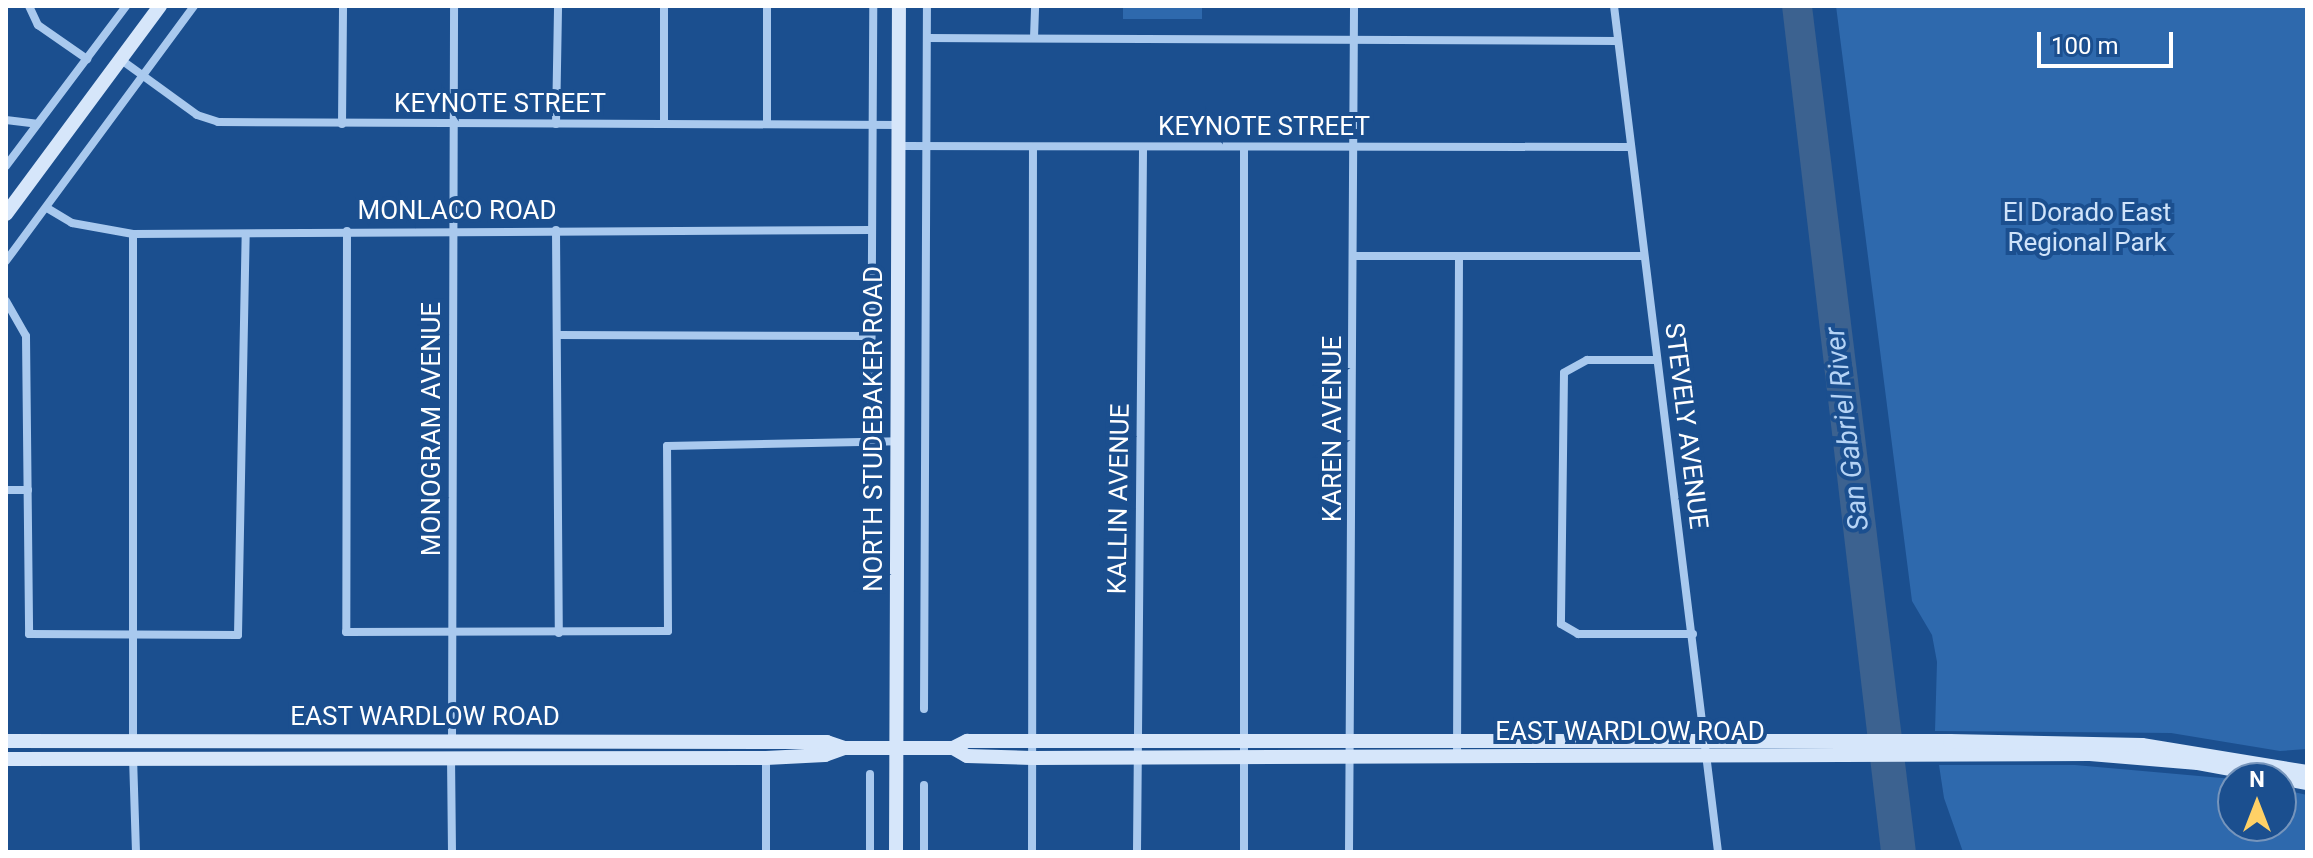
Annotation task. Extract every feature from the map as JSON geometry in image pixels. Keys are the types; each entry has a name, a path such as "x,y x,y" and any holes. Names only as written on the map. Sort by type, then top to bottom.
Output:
{"main road":[{"path":"6,214 11,197 160,6"},
{"name":"NORTH STUDEBAKER ROAD","path":"896,852 899,6"},
{"name":"EAST WARDLOW ROAD","path":"6,741 827,742 844,748 953,748 967,741 1352,742 1457,750"},
{"name":"EAST WARDLOW ROAD","path":"953,748 967,756 1244,758 1352,757 1457,750 2142,745 2307,772"},
{"name":"EAST WARDLOW ROAD","path":"6,759 766,758 825,755 844,748"},
{"name":"EAST WARDLOW ROAD","path":"1949,748 2146,758 2307,783"}],"street":[{"path":"29,6 38,25 87,59"},
{"path":"6,166 126,6"},
{"path":"6,261 194,6"},
{"path":"342,124 343,6"},
{"name":"MONOGRAM AVENUE","path":"452,852 454,6"},
{"path":"556,124 558,6"},
{"path":"664,6 664,124"},
{"path":"767,6 767,124"},
{"name":"NORTH STUDEBAKER ROAD","path":"871,441 873,6"},
{"name":"NORTH STUDEBAKER ROAD","path":"924,709 927,6"},
{"path":"1034,38 1035,6"},
{"name":"KAREN AVENUE","path":"1349,852 1352,757 1354,6"},
{"name":"STEVELY AVENUE","path":"1614,6 1629,147 1708,749 1718,852"},
{"path":"927,38 1618,41"},
{"name":"KEYNOTE STREET","path":"120,59 197,115 218,122 899,125"},
{"path":"6,120 37,124"},
{"name":"KEYNOTE STREET","path":"899,146 1629,147"},
{"path":"1032,852 1033,147"},
{"name":"KALLIN AVENUE","path":"1137,852 1143,147"},
{"path":"1244,147 1244,852"},
{"name":"MONLACO ROAD","path":"47,208 72,223 133,234 872,230"},
{"path":"556,230 559,633"},
{"path":"347,231 346,632 668,631 667,446 898,441"},
{"path":"133,234 133,759 136,852"},
{"path":"6,301 26,336 29,634 238,635 246,234"},
{"path":"1354,256 1643,256"},
{"path":"1457,750 1459,256"},
{"path":"557,335 871,336"},
{"path":"1657,360 1587,360 1564,373 1561,624 1578,634 1693,634"},
{"path":"6,490 28,490"},
{"path":"766,742 766,852"},
{"path":"870,774 870,852"},
{"path":"924,785 924,852"}],"green space":[{"path":"1123,6 1202,6 1202,19 1123,19"},
{"name":"El Dorado East Regional Park","path":"1836,6 2307,6 2307,749 2280,751 2171,733 1935,731 1937,662 1932,635 1912,601"},
{"path":"1939,765 2075,765 2217,778 2217,842 2297,842 2297,793 2307,795 2307,852 1963,852 1944,798"}],"water":[{"name":"San Gabriel River","path":"1782,6 1812,6 1916,852 1881,852"}]}
